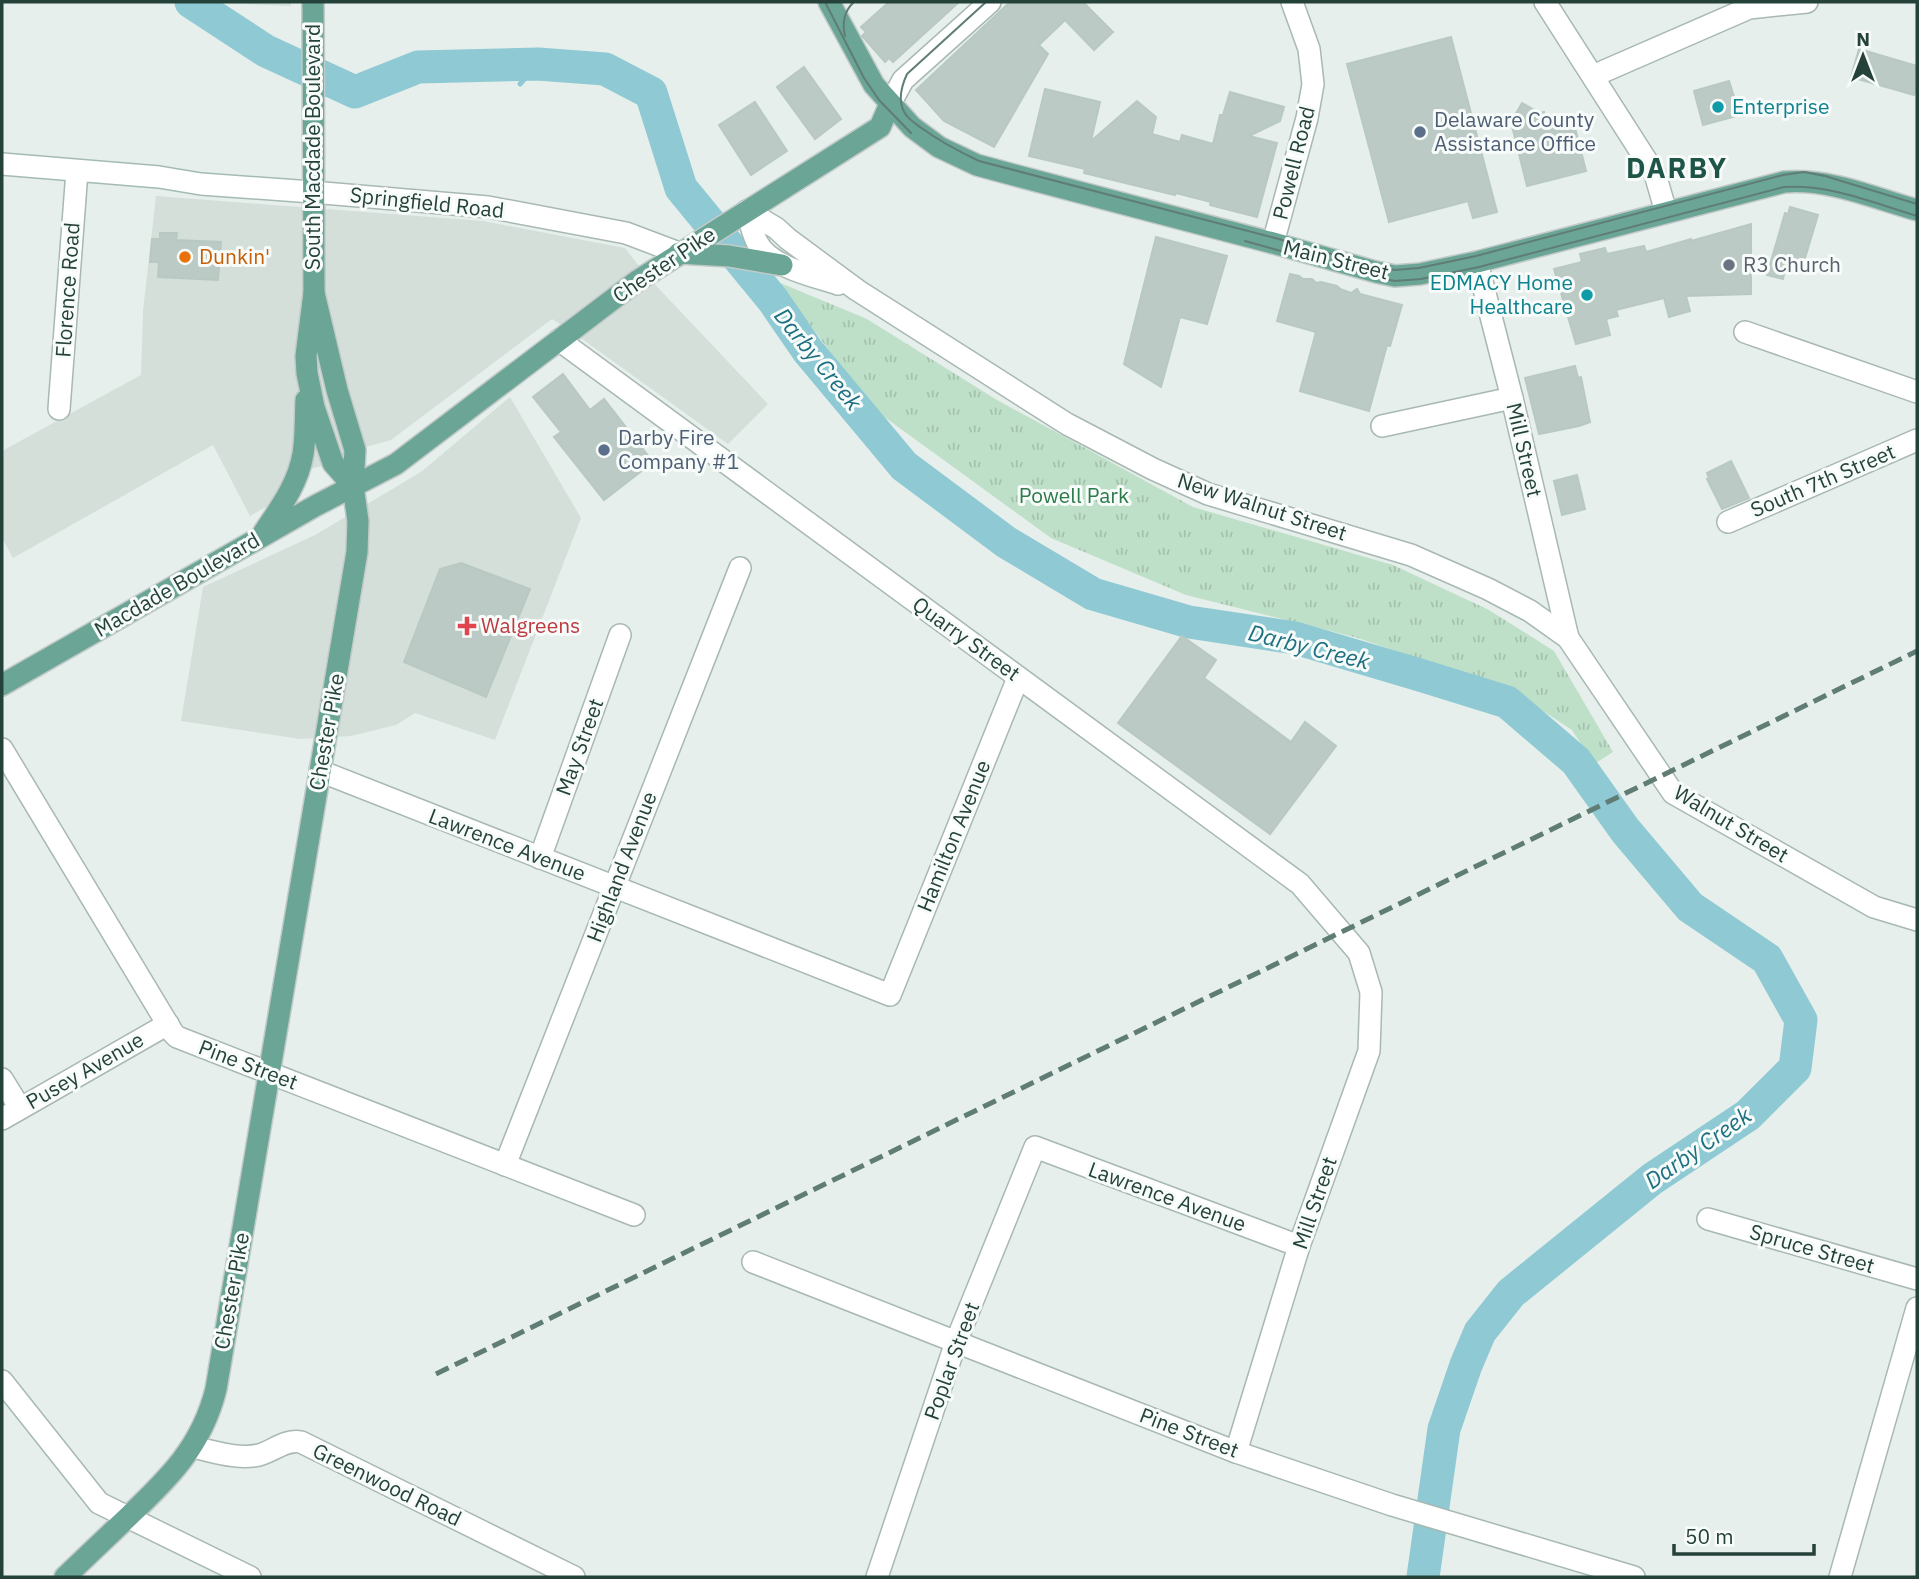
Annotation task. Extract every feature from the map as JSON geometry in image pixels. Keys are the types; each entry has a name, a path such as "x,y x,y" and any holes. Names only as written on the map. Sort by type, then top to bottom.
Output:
{"main road":[{"name":"Main Street","path":"830,2 874,85 912,127 939,147 978,165 1395,276 1420,274 1477,261 1784,182 1822,182 1917,210"},
{"name":"South Macdade Boulevard","path":"313,10 314,293 306,356 307,373 314,407 333,463 353,486"},
{"name":"Chester Pike","path":"65,1577 172,1473 192,1447 206,1419 216,1389 357,552 358,521 353,486 396,464 637,281 880,127 890,104"},
{"path":"679,253 782,265"},
{"name":"South Macdade Boulevard","path":"314,293 355,450 353,486"},
{"path":"262,536 294,483 302,462 307,373"},
{"name":"Macdade Boulevard","path":"2,685 353,486"}],"street":[{"path":"890,104 903,80 990,2"},
{"name":"Powell Road","path":"1273,243 1307,118 1313,84 1309,49 1292,2"},
{"path":"1545,2 1655,174 1666,212"},
{"path":"1593,76 1747,5 1807,2"},
{"name":"Springfield Road","path":"2,164 488,208 625,233 679,253"},
{"name":"Florence Road","path":"59,409 77,170"},
{"name":"New Walnut Street","path":"747,211 757,243 782,265 857,290"},
{"name":"New Walnut Street","path":"747,211 776,228 857,290 1067,424 1153,469 1208,494 1411,555 1530,611 1568,638"},
{"name":"Mill Street","path":"1477,261 1568,638"},
{"path":"1745,332 1917,392"},
{"name":"Quarry Street","path":"559,340 1300,884 1359,953"},
{"path":"1382,426 1512,398"},
{"name":"South 7th Street","path":"1728,522 1917,440"},
{"name":"Highland Avenue","path":"505,1165 740,568"},
{"name":"May Street","path":"540,858 621,635"},
{"name":"Walnut Street","path":"1568,638 1673,793 1874,907 1917,920"},
{"name":"Hamilton Avenue","path":"890,995 1018,678"},
{"name":"Pine Street","path":"2,749 177,1037 634,1215"},
{"name":"Lawrence Avenue","path":"320,771 890,995"},
{"name":"Mill Street","path":"1236,1452 1299,1246 1369,1051 1371,992 1359,953"},
{"name":"Pusey Avenue","path":"11,1114 168,1024"},
{"path":"2,1079 11,1114"},
{"name":"Lawrence Avenue","path":"1035,1147 1299,1246"},
{"name":"Poplar Street","path":"877,1577 956,1342 1035,1147"},
{"name":"Spruce Street","path":"1707,1219 1917,1279"},
{"name":"Pine Street","path":"753,1262 1236,1452 1392,1505 1634,1577"},
{"path":"1840,1577 1917,1308"},
{"path":"2,1381 99,1503 250,1577"},
{"name":"Greenwood Road","path":"192,1447 249,1456 260,1455 291,1441 301,1442 574,1577"}],"shaded area":[{"path":"216,2 291,2 291,6 219,3"},
{"path":"156,196 483,221 625,248 646,275 768,404 728,444 552,319 391,440 355,450 333,463 299,472 280,488 266,507 250,516 213,445 13,558 2,538 2,451 141,375 143,311"},
{"path":"510,397 581,518 495,740 415,713 396,725 351,736 300,739 181,721 203,587 315,535 421,472"}],"green space":[{"name":"Powell Park","path":"778,282 867,319 997,400 1193,507 1393,565 1489,610 1554,651 1613,752 1594,764 1572,730 1514,692 1358,638 1186,595 1051,538 872,408"}],"building":[{"path":"889,2 959,2 893,62 889,58 885,62 862,36 866,32 861,27"},
{"path":"1010,2 1083,2 1113,32 1094,50 1065,20 1039,45 1048,54 994,147 944,121 916,90"},
{"name":"Delaware County Assistance Office","path":"1451,37 1497,212 1473,218 1468,201 1389,222 1347,64"},
{"path":"1859,49 1917,66 1914,95 1851,77"},
{"path":"804,67 841,119 815,139 777,87"},
{"name":"Enterprise","path":"1729,81 1740,115 1703,125 1694,91"},
{"path":"1045,89 1100,102 1091,141 1137,101 1156,117 1152,134 1180,142 1182,135 1213,144 1220,115 1223,115 1230,92 1284,107 1280,121 1249,136 1277,143 1257,217 1210,205 1211,202 1084,173 1085,169 1029,156"},
{"path":"755,102 787,151 751,175 719,125"},
{"path":"1522,103 1540,113 1544,112 1548,127 1573,120 1586,171 1527,186 1511,122"},
{"path":"1790,207 1818,215 1805,258 1801,257 1797,270 1786,266 1783,279 1767,275 1785,213 1788,214"},
{"path":"1751,224 1751,294 1686,296 1690,311 1669,317 1664,298 1616,310 1618,316 1606,319 1610,335 1576,344 1554,269 1582,262 1580,254 1605,248 1607,254 1644,246 1646,252"},
{"name":"Dunkin'","path":"160,233 177,233 176,240 221,242 218,280 158,277 159,262 150,262 152,239 160,239"},
{"path":"1156,237 1227,256 1207,324 1180,317 1161,387 1124,364"},
{"path":"1290,274 1312,279 1316,283 1337,286 1351,293 1357,289 1360,294 1402,305 1390,346 1387,345 1369,411 1300,391 1316,332 1277,321"},
{"path":"1575,366 1578,378 1581,377 1590,422 1539,434 1525,378"},
{"name":"Darby Fire Company #1","path":"563,374 590,410 604,399 653,462 604,500 554,437 561,432 533,397"},
{"path":"1731,461 1749,498 1722,509 1707,479 1707,473"},
{"path":"1577,475 1585,509 1562,515 1554,481"},
{"name":"Walgreens","path":"461,563 530,589 486,697 404,662 440,569"},
{"path":"1182,636 1216,660 1204,678 1291,742 1305,722 1336,746 1270,834 1118,723"}],"waterway":[{"name":"Darby Creek","path":"191,2 266,51 355,92 418,67 538,64 605,69 651,93 681,188 773,300 808,351 904,466 1006,542 1093,594 1189,622 1295,638 1507,702 1576,761 1625,830 1690,907 1767,959 1801,1020 1795,1068 1748,1115 1652,1179 1511,1293 1480,1332 1444,1429 1423,1577"},
{"path":"520,84 538,64"}],"tram line":[{"path":"825,2 864,78 879,100 911,133"},
{"path":"845,36 845,18 854,2"},
{"path":"986,2 907,74 902,90 902,106 908,117 927,132 979,161 1377,267 1395,270 1419,268 1476,256 1783,175 1804,172 1917,204"},
{"path":"1245,241 1395,281 1421,279 1479,267 1784,187 1835,191 1917,216"}],"railway":[{"path":"436,1374 1917,651"}],"place":[{"name":"Enterprise","path":"1718,107"},
{"name":"Delaware County Assistance Office","path":"1420,132"},
{"name":"Dunkin'","path":"185,257"},
{"name":"R3 Church","path":"1729,265"},
{"name":"EDMACY Home Healthcare","path":"1587,295"},
{"name":"Darby Fire Company #1","path":"604,450"},
{"name":"Walgreens","path":"467,626"}],"district":[{"name":"DARBY","path":"1677,168"}]}
